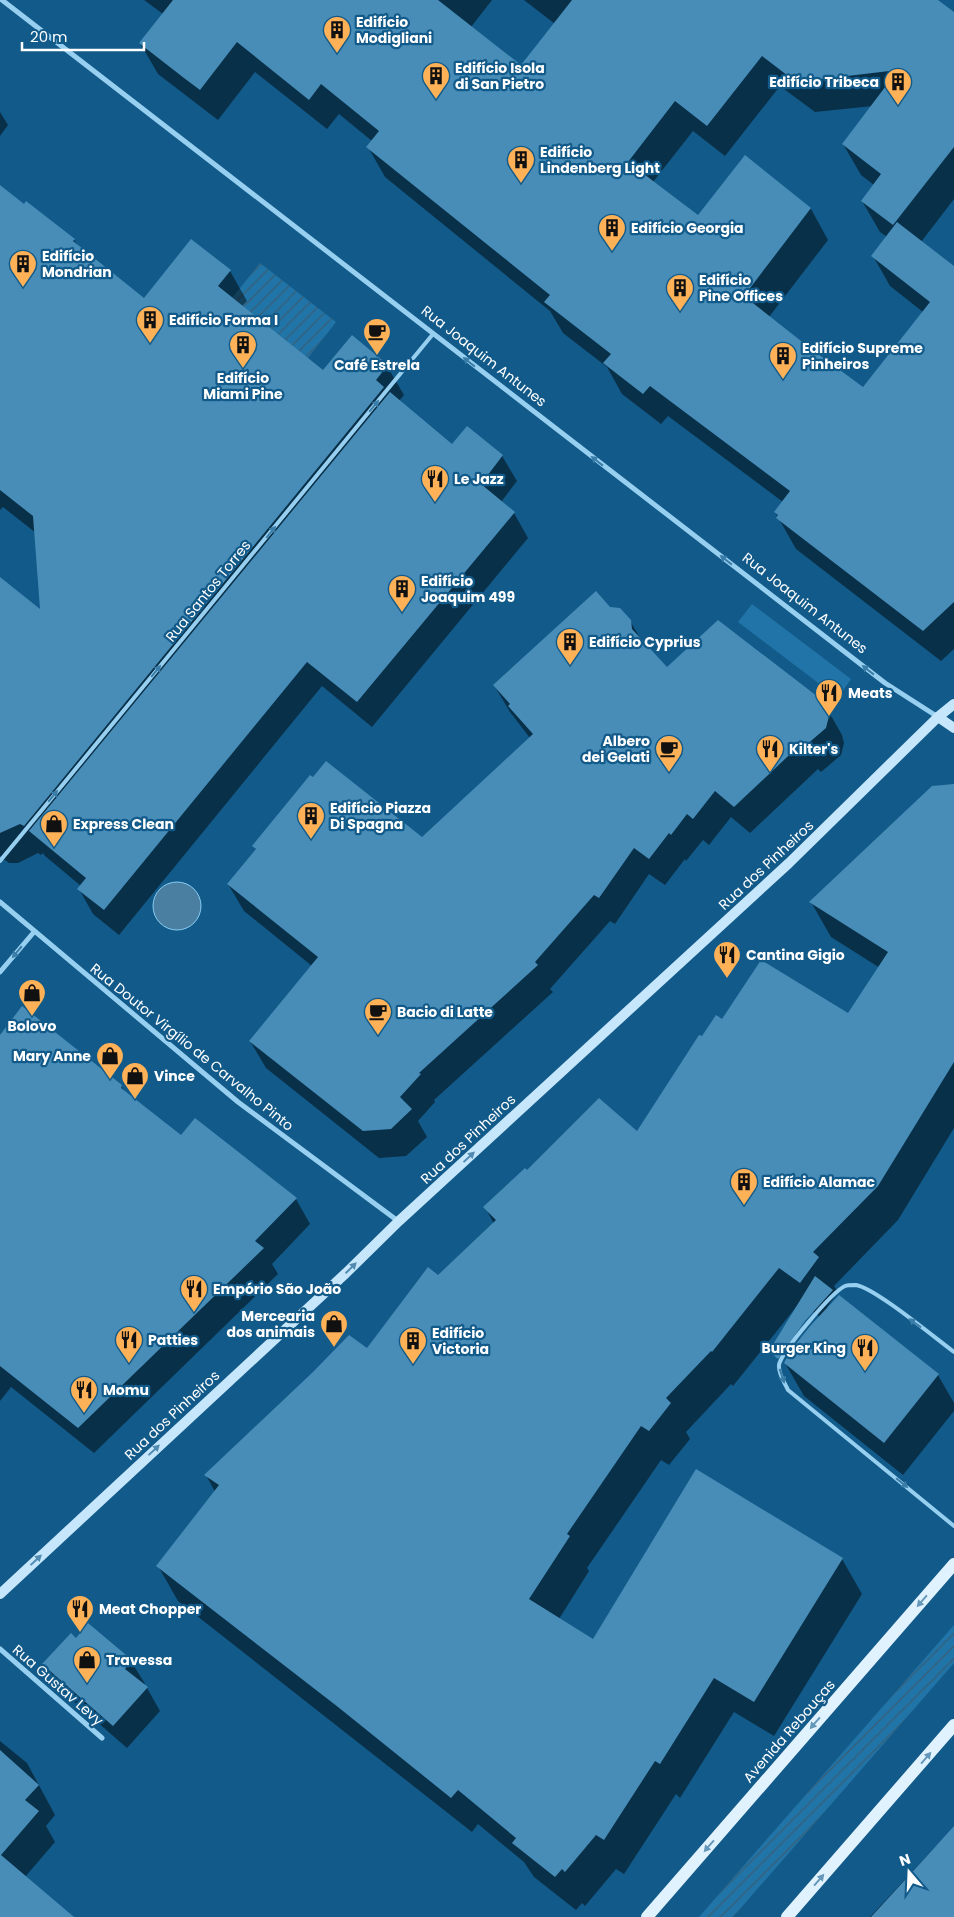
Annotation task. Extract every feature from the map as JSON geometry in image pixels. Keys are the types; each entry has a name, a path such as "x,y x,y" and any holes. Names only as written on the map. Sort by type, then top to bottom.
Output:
{"main road":[{"name":"Rua dos Pinheiros","path":"0,1594 399,1221 789,863 938,717 954,704"},
{"name":"Rua Joaquim Antunes","path":"938,717 954,728"},
{"name":"Avenida Rebouças","path":"647,1917 954,1564"},
{"path":"787,1917 954,1725"}],"street":[{"name":"Rua Joaquim Antunes","path":"2,0 885,683 938,717"},
{"name":"Rua Doutor Virgílio de Carvalho Pinto","path":"0,902 238,1102 399,1221"},
{"path":"0,972 34,932"},
{"name":"Rua Gustav Levy","path":"0,1649 102,1738"}],"lane":[{"name":"Rua Santos Torres","path":"0,861 433,334"},
{"path":"954,1352 873,1293 857,1285 846,1285 833,1294 784,1353 779,1365 780,1375 788,1390 954,1526"}],"shaded area":[{"path":"260,263 336,322 304,363 287,341 253,314 228,303"},
{"path":"752,604 851,679 838,698 738,622"},
{"path":"177,882 186,884 194,889 199,897 201,906 199,915 194,923 186,928 177,930 168,928 160,923 155,915 153,906 155,897 160,889 168,884"},
{"path":"954,1625 954,1663 733,1917 699,1917"}],"building":[{"path":"173,0 438,0 521,65 572,0 938,0 954,12 954,147 893,225 861,201 881,174 842,144 898,70 796,82 762,56 707,126 675,101 628,162 698,215 745,155 811,208 744,296 863,387 930,302 871,256 897,222 954,266 954,602 923,631 776,518 778,515 774,512 790,491 650,386 643,394 603,363 611,354 544,302 550,295 366,147 379,131 321,84 309,100 237,42 200,90 184,78 139,43"},
{"path":"0,185 24,204 26,201 75,239 73,241 144,298 191,239 231,270 218,286 323,370 352,335 388,365 376,380 384,387 24,826 20,824 0,833 0,577 40,609 33,516 0,490"},
{"path":"390,392 452,444 467,426 503,455 481,484 515,512 357,702 307,662 104,910 77,889 86,878 29,831"},
{"path":"596,591 610,607 620,608 631,620 632,629 667,667 718,620 822,700 827,706 829,716 826,728 805,746 802,743 734,807 715,791 693,819 687,814 649,859 634,848 599,898 594,895 535,962 538,965 419,1073 421,1074 400,1097 412,1109 391,1129 363,1131 249,1041 318,957 227,884 256,849 252,846 310,775 313,777 326,761 422,837 533,734 508,706 510,704 493,685"},
{"path":"954,784 954,1062 878,1186 813,1252 819,1257 800,1283 779,1268 712,1352 666,1398 671,1403 649,1431 641,1426 567,1534 570,1536 529,1599 593,1639 696,1469 843,1558 754,1702 714,1678 660,1764 655,1761 604,1840 596,1835 565,1872 562,1869 555,1877 512,1843 516,1838 458,1790 451,1798 338,1707 156,1566 219,1485 204,1475 313,1372 349,1335 367,1348 428,1267 438,1275 496,1220 483,1207 525,1168 527,1170 599,1098 637,1131 699,1035 702,1036 716,1015 722,1019 761,960 848,1013 888,952 809,902 932,786"},
{"path":"22,1006 122,1085 121,1088 181,1135 195,1118 297,1198 255,1241 264,1248 78,1428 0,1366 0,1035"},
{"path":"815,1276 833,1290 805,1321 778,1359 769,1351"},
{"name":"Burger King","path":"839,1295 939,1374 884,1443 784,1363 791,1350 811,1325"},
{"path":"88,1623 132,1660 125,1669 148,1687 113,1726 42,1664 71,1633 76,1638"},
{"path":"0,1750 39,1785 25,1800 39,1811 1,1855 74,1917 0,1917"},
{"path":"954,1826 954,1917 871,1917 926,1857"}],"place":[{"name":"Edifício Modigliani","path":"337,54"},
{"name":"Edifício Isola di San Pietro","path":"436,100"},
{"name":"Edifício Tribeca","path":"898,106"},
{"name":"Edifício Lindenberg Light","path":"521,184"},
{"name":"Edifício Georgia","path":"612,252"},
{"name":"Edifício Mondrian","path":"23,288"},
{"name":"Edifício Pine Offices","path":"680,312"},
{"name":"Edifício Forma I","path":"150,344"},
{"name":"Café Estrela","path":"377,356"},
{"name":"Edifício Miami Pine","path":"243,369"},
{"name":"Edifício Supreme Pinheiros","path":"783,380"},
{"name":"Le Jazz","path":"435,503"},
{"name":"Edifício Joaquim 499","path":"402,613"},
{"name":"Edifício Cyprius","path":"570,666"},
{"name":"Meats","path":"829,717"},
{"name":"Albero dei Gelati","path":"669,773"},
{"name":"Kilter's","path":"770,773"},
{"name":"Edifício Piazza Di Spagna","path":"311,840"},
{"name":"Express Clean","path":"54,848"},
{"name":"Cantina Gigio","path":"727,979"},
{"name":"Bolovo","path":"32,1017"},
{"name":"Bacio di Latte","path":"378,1036"},
{"name":"Mary Anne","path":"110,1080"},
{"name":"Vince","path":"135,1100"},
{"name":"Edifício Alamac","path":"744,1206"},
{"name":"Empório São João","path":"194,1313"},
{"name":"Mercearia dos animais","path":"334,1348"},
{"name":"Patties","path":"129,1364"},
{"name":"Edifício Victoria","path":"413,1365"},
{"name":"Burger King","path":"865,1372"},
{"name":"Momu","path":"84,1414"},
{"name":"Meat Chopper","path":"80,1633"},
{"name":"Travessa","path":"87,1684"}]}
